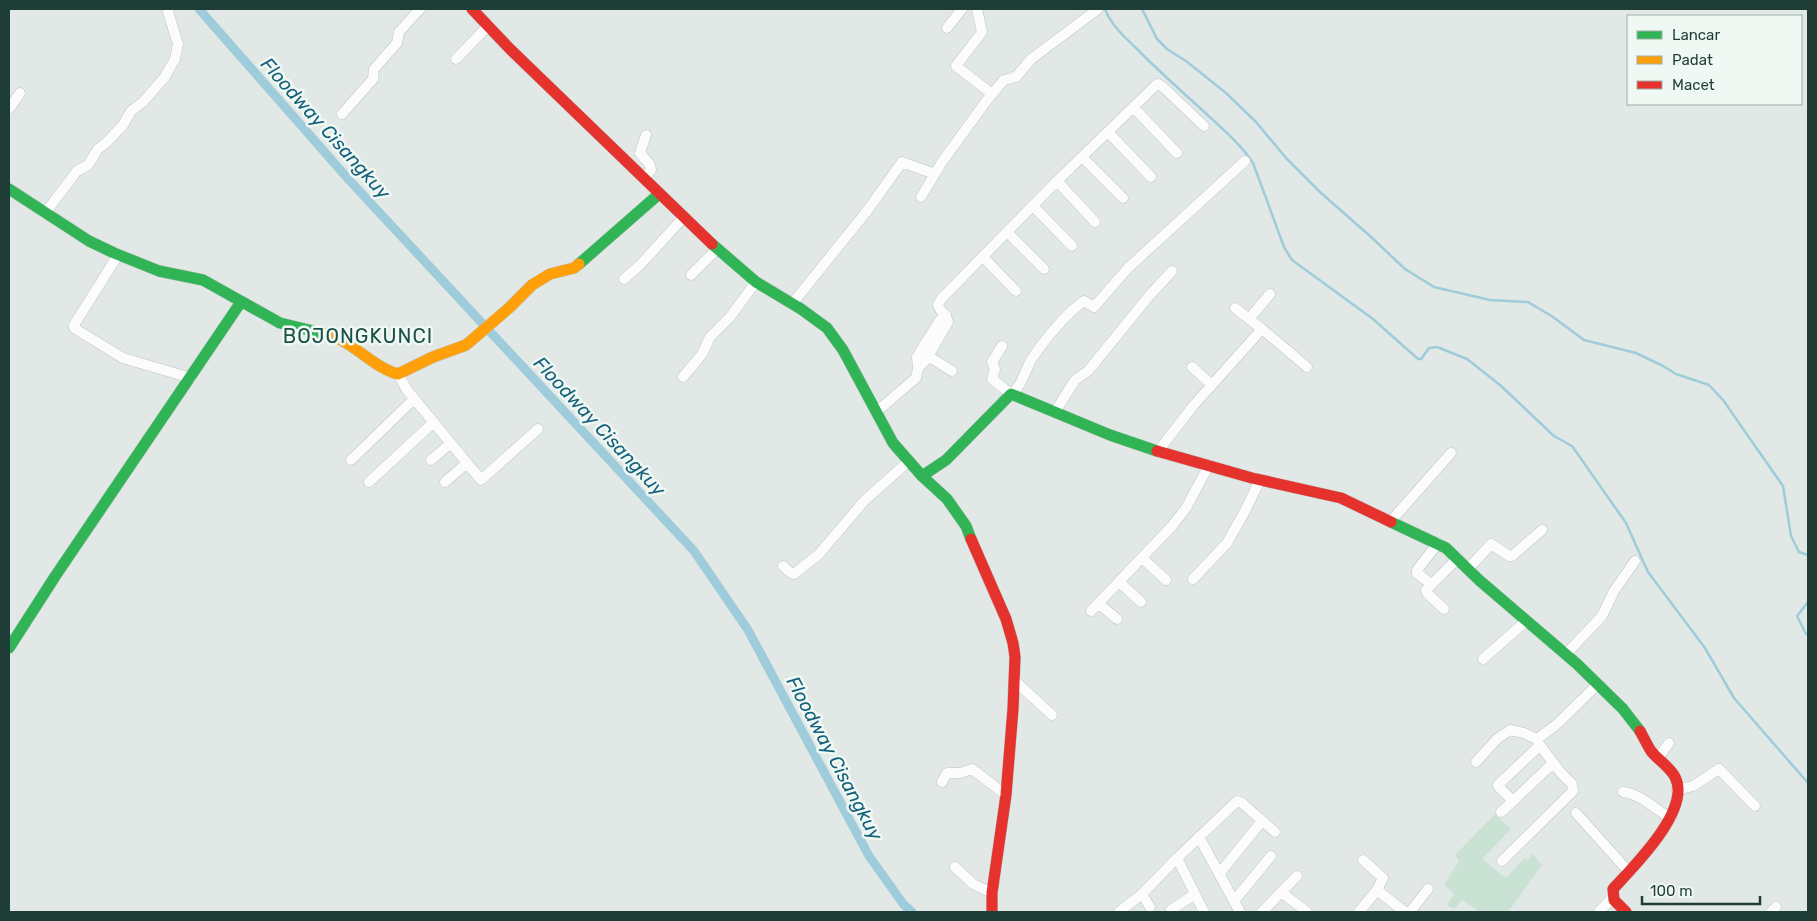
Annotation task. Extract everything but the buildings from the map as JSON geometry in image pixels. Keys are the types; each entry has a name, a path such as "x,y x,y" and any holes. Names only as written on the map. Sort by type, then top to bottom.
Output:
{"street":[{"path":"45,213 77,171 88,165 98,149 106,144 123,125 131,111 143,102 164,78 175,59 178,44 168,12 169,9"},
{"path":"342,114 373,79 372,72 374,69 397,43 399,32 420,9"},
{"path":"472,9 487,26 717,249 756,282 826,328 837,341 893,443 922,476 946,499 963,521 1012,636 1015,658 1006,795 992,893 992,912"},
{"path":"947,28 962,9"},
{"path":"977,9 982,32 956,66 992,94"},
{"path":"920,197 992,94 1004,80 1015,78 1031,59 1098,9"},
{"path":"456,59 487,26"},
{"path":"918,368 928,356 947,324 946,315 939,308 938,304 1082,157 1158,84 1204,126"},
{"path":"9,109 20,93"},
{"path":"1133,107 1177,153"},
{"path":"1108,132 1150,177"},
{"path":"644,178 651,170 650,165 640,153 646,135"},
{"path":"1082,157 1123,198"},
{"path":"922,476 946,460 1016,389 1033,357 1050,334 1075,308 1084,301 1094,307 1128,268 1245,161"},
{"path":"792,304 867,211 902,162 935,174"},
{"path":"1057,182 1096,222"},
{"path":"9,189 90,241 118,255 159,270 213,284 258,312 286,326 323,332 334,336 366,355 387,371 398,374 414,399 481,480 538,429"},
{"path":"398,374 433,356 466,345 509,308 532,285 550,274 574,268 660,194"},
{"path":"1033,206 1072,246"},
{"path":"624,279 641,264 683,218"},
{"path":"1007,232 1044,269"},
{"path":"691,275 717,249"},
{"path":"118,255 74,325 74,328 123,358 191,378"},
{"path":"983,257 1016,291"},
{"path":"1055,412 1075,380 1088,370 1172,271"},
{"path":"683,377 702,354 710,337 730,317 756,282"},
{"path":"1249,319 1270,294"},
{"path":"9,648 56,575 241,302"},
{"path":"1234,308 1307,367"},
{"path":"876,412 916,378 918,368 917,357 940,320 946,315"},
{"path":"1159,450 1193,406 1262,329"},
{"path":"1002,346 992,362 995,369 992,380 1011,394 1110,434 1159,450 1260,480 1330,494 1350,501 1438,543 1458,558 1526,621 1566,654 1634,720 1647,744 1675,777 1677,790 1676,805 1671,818 1654,844 1614,887 1612,897 1599,912"},
{"path":"928,356 952,371"},
{"path":"1192,367 1212,385"},
{"path":"351,460 414,399"},
{"path":"369,482 434,422"},
{"path":"431,460 451,443"},
{"path":"1392,521 1450,453"},
{"path":"783,566 794,574 819,554 865,500 909,460"},
{"path":"445,482 467,463"},
{"path":"1117,619 1095,608 1172,526 1186,508 1209,465"},
{"path":"1193,579 1227,543 1260,480"},
{"path":"1468,569 1490,544 1508,556 1512,556 1542,530"},
{"path":"1431,584 1419,575 1417,570 1438,543"},
{"path":"1142,558 1166,580"},
{"path":"1444,609 1427,593 1427,588 1458,558"},
{"path":"1566,654 1602,616 1614,591 1635,562"},
{"path":"1119,582 1141,602"},
{"path":"1483,659 1526,621"},
{"path":"1014,680 1052,715"},
{"path":"1513,802 1498,785 1531,755 1538,742 1597,685"},
{"path":"1476,762 1497,740 1510,730 1524,732 1538,742 1574,787 1573,791 1502,861"},
{"path":"1658,758 1669,743"},
{"path":"1501,812 1553,763"},
{"path":"942,782 947,773 960,773 972,769 1006,795"},
{"path":"1677,790 1693,786 1719,769 1755,806"},
{"path":"1622,792 1636,794 1671,818"},
{"path":"1119,912 1142,894 1237,801 1242,803 1275,832"},
{"path":"1576,813 1628,872"},
{"path":"1219,874 1262,821"},
{"path":"1199,837 1240,912"},
{"path":"1234,901 1272,856"},
{"path":"1177,858 1204,912"},
{"path":"1359,912 1377,890 1383,878 1363,860"},
{"path":"954,866 973,884 992,893"},
{"path":"1262,912 1297,876"},
{"path":"1410,912 1428,889"},
{"path":"1377,890 1405,912"},
{"path":"1282,892 1307,912"},
{"path":"1142,894 1150,907"},
{"path":"1171,910 1195,894"},
{"path":"1612,897 1626,912"}],"green space":[{"path":"1495,814 1511,829 1482,859 1506,878 1525,858 1527,860 1533,854 1542,865 1508,912 1479,912 1462,900 1454,909 1447,905 1454,894 1444,884 1459,861 1455,855"}],"waterway":[{"name":"Floodway Cisangkuy","path":"199,9 350,181 694,551 748,630 869,856 904,905 912,912"},
{"path":"1105,9 1112,22 1125,38 1228,134 1253,163 1284,247 1292,260 1373,319 1418,359 1421,359 1429,348 1437,347 1467,359 1500,385 1554,436 1572,446 1626,523 1648,572 1705,648 1734,698 1808,783"},
{"path":"1142,9 1157,39 1167,49 1186,61 1226,93 1256,122 1286,158 1321,193 1405,269 1434,287 1490,300 1528,302 1553,317 1584,340 1636,353 1676,374 1709,385 1723,400 1783,486 1791,536 1799,552 1808,555"},
{"path":"1808,602 1797,616 1808,635"}],"traffic: fast":[{"path":"9,189 89,241 114,253 159,271 203,280 280,323 326,334"},
{"path":"579,264 659,194"},
{"path":"712,244 756,282 801,309 827,328 843,350 893,443 922,476 947,499 966,526 971,539"},
{"path":"9,648 56,575 241,302"},
{"path":"922,476 946,460 1011,394 1110,435 1157,451"},
{"path":"1391,522 1446,548 1479,580 1577,664 1623,709 1640,731"}],"traffic: slow":[{"path":"326,334 336,337 380,366 398,374 433,357 466,345 509,308 532,285 550,274 574,268 579,264"}],"traffic: jam":[{"path":"472,9 510,49 712,244"},
{"path":"1157,451 1252,478 1341,498 1391,522"},
{"path":"971,539 1006,619 1015,657 1006,795 992,893 992,912"},
{"path":"1626,912 1614,900 1613,889 1658,837 1675,805 1678,790 1673,773 1651,751 1640,731"}],"district":[{"name":"BOJONGKUNCI","path":"358,336"}]}
